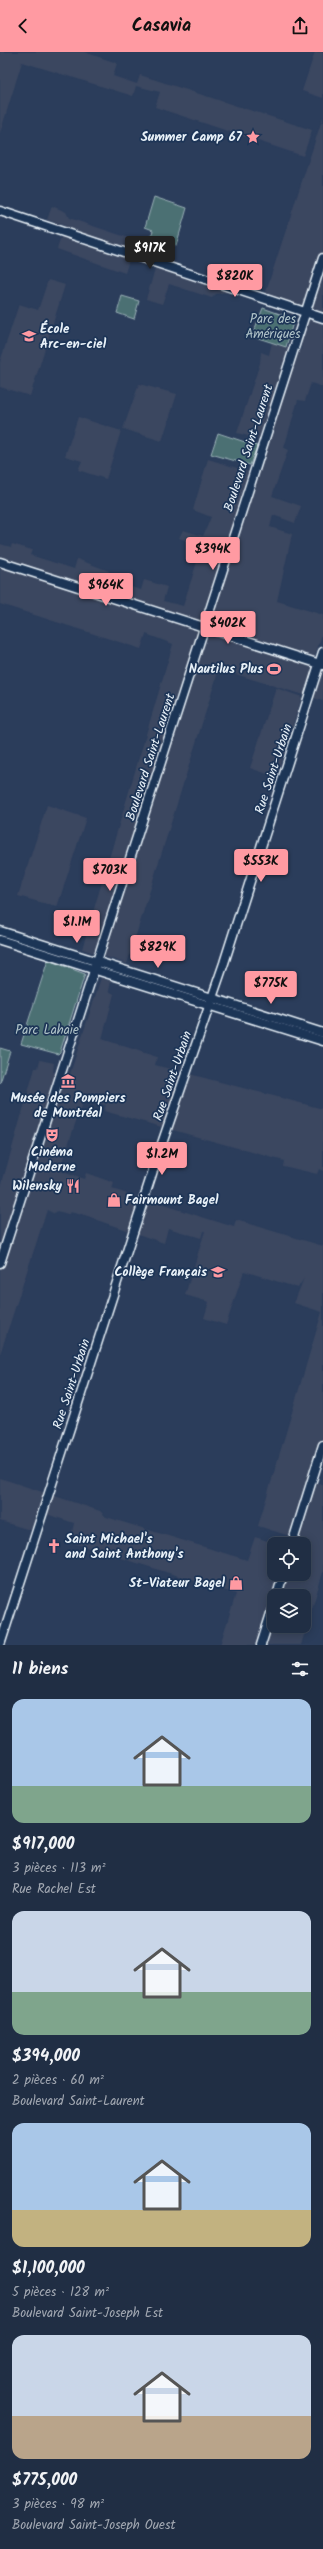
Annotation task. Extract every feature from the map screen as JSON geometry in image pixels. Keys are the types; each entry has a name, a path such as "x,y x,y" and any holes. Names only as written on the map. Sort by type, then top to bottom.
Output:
{"main road":[{"path":"0,211 323,318"},
{"name":"Boulevard Saint-Laurent","path":"0,1263 206,628 323,258"},
{"path":"0,562 321,664"},
{"name":"Rue Saint-Urbain","path":"0,1645 155,1164 211,1001 321,664 323,652"},
{"path":"0,931 96,965 211,1001 323,1033"},
{"path":"0,940 96,965"},
{"path":"211,1001 323,1041"},
{"path":"294,1537 323,1445"},
{"path":"261,1645 267,1626"}],"shaded area":[{"path":"0,52 84,52 117,63 113,76 137,84 140,75 312,130 303,156 155,107 160,92 136,86 133,96 22,62 0,133"},
{"path":"315,52 323,52 323,98 302,91"},
{"path":"323,117 323,387 311,383 305,401 298,400 284,448 288,450 272,496 301,506 295,523 273,515 270,527 292,534 277,601 323,615 323,631 311,668 323,672 323,701 219,669 127,964 82,949 173,644 146,634 141,649 0,604 0,544 11,547 12,544 32,550 30,555 74,569 77,559 109,571 107,580 141,590 144,580 167,587 163,601 183,606 202,546 179,538 183,530 203,536 211,517 193,510 208,459 256,474 266,441 237,433 260,363 261,352 269,355 272,342 301,350 305,312 260,296 266,291"},
{"path":"52,206 66,212 69,218 135,240 131,253 175,268 223,277 226,270 258,282 256,288 216,294 212,298 169,284 162,304 146,299 157,263 131,254 125,273 57,249 65,226 47,220"},
{"name":"École Arc-en-ciel","path":"48,280 65,285 30,396 0,387 0,362 19,304 38,310"},
{"path":"139,384 177,394 162,441 123,429"},
{"path":"78,417 121,431 106,479 78,470 82,461 65,456"},
{"path":"276,688 302,697 276,777 250,768"},
{"path":"47,805 86,818 57,907 18,896"},
{"path":"101,978 111,981 109,991 114,994 102,1039 157,1057 155,1065 323,1109 323,1171 319,1169 317,1174 283,1166 284,1161 104,1111 106,1105 83,1101 59,1171 84,1179 86,1173 114,1183 112,1189 234,1227 236,1220 323,1246 323,1446 312,1481 323,1485 323,1572 311,1612 311,1589 267,1589 267,1633 305,1633 301,1645 220,1645 236,1594 70,1542 74,1523 43,1513 41,1519 30,1530 0,1521 0,1478 100,1511 106,1517 247,1560 255,1537 267,1541 267,1581 311,1581 311,1537 293,1537 258,1526 322,1312 294,1303 304,1278 298,1288 244,1271 226,1325 204,1318 209,1302 185,1295 205,1231 203,1231 201,1238 168,1228 164,1243 82,1215 70,1212 68,1215 57,1212 55,1214 47,1210 0,1354 0,1190 35,1068 38,1068 40,1060 54,1063 53,1072 69,1077"}],"green space":[{"path":"154,197 187,208 176,246 151,238 153,230 145,227"},
{"path":"122,296 139,301 134,319 117,313"},
{"name":"Parc des Amériques","path":"263,308 294,319 286,347 252,336"},
{"path":"218,433 257,446 250,465 211,454"},
{"name":"Parc Lahaie","path":"48,960 85,974 60,1052 58,1054 21,1044"},
{"path":"0,1048 10,1051 0,1083"}],"place":[{"name":"Summer Camp 67","path":"253,137"},
{"name":"École Arc-en-ciel","path":"29,336"},
{"name":"Nautilus Plus","path":"274,669"},
{"name":"Musée des Pompiers de Montréal","path":"68,1081"},
{"name":"Cinéma Moderne","path":"52,1135"},
{"name":"Wilensky","path":"73,1186"},
{"name":"Fairmount Bagel","path":"114,1200"},
{"name":"Collège Français","path":"218,1272"},
{"name":"Saint Michael's and Saint Anthony's","path":"54,1546"},
{"name":"St-Viateur Bagel","path":"236,1583"}]}
